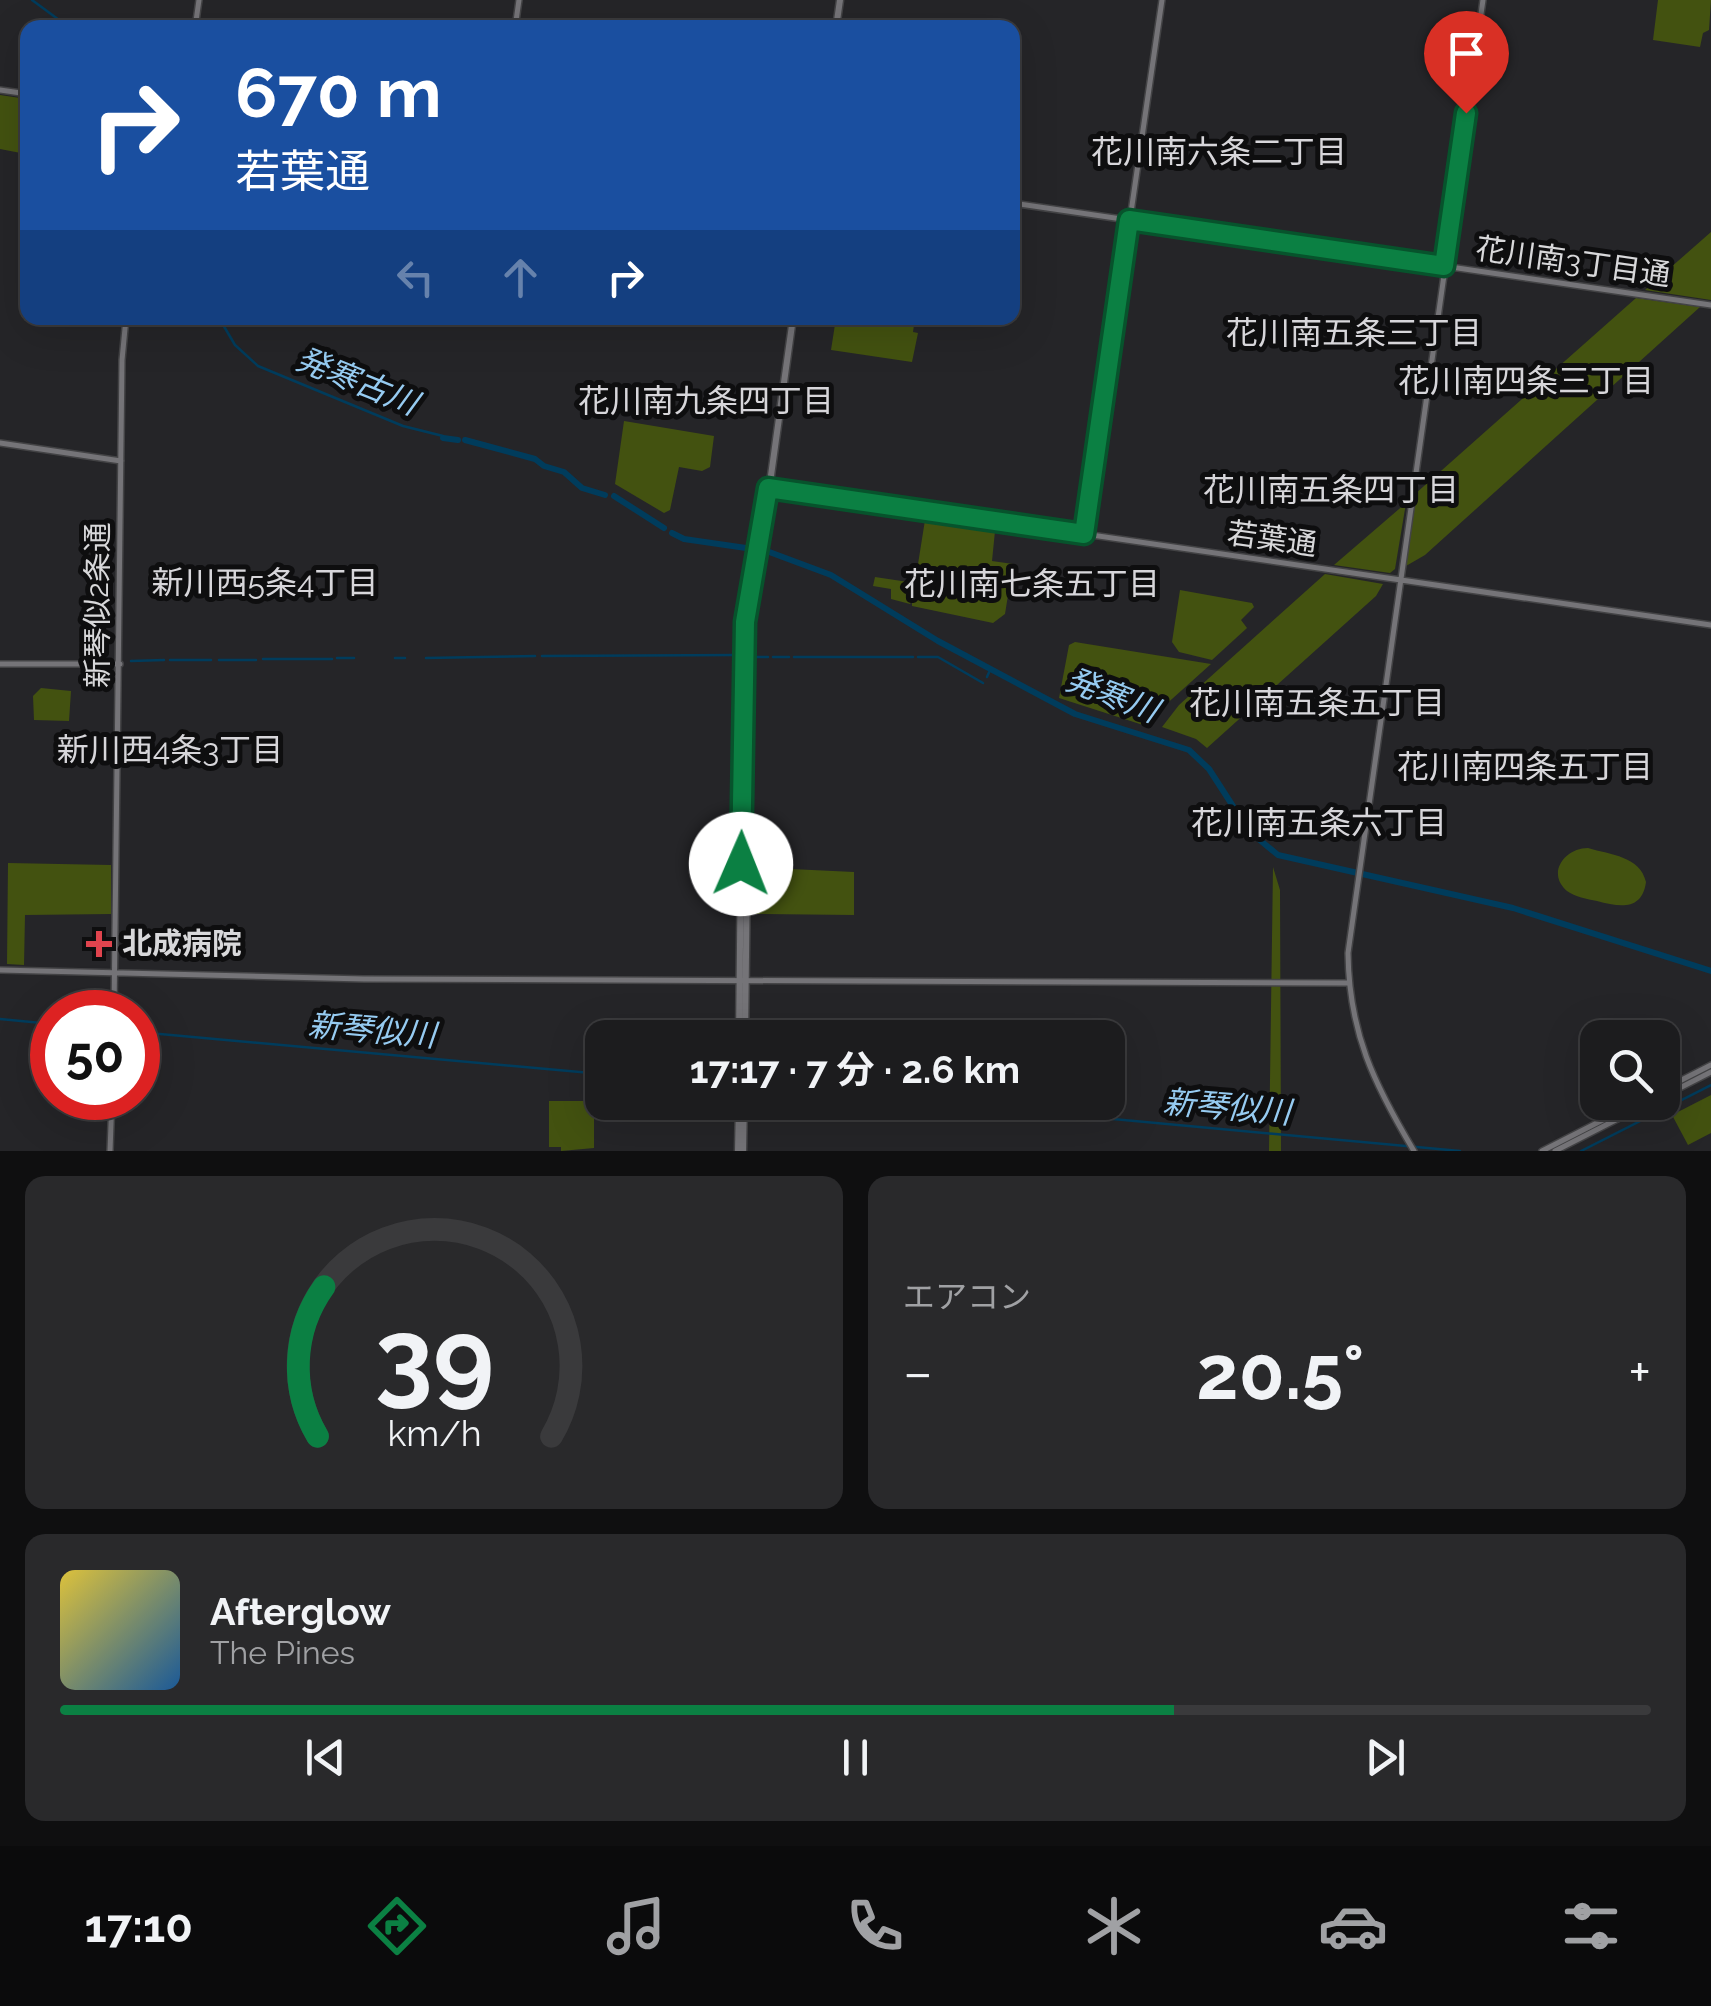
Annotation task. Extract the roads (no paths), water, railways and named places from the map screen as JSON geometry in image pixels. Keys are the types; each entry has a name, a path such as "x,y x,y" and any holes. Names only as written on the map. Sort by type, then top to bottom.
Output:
{"main road":[{"path":"742,1020 745,622 791,325"},
{"path":"741,1120 741,1151"}],"street":[{"path":"1084,534 1162,0"},
{"path":"1414,1151 1364,1058 1348,982 1348,953 1483,0"},
{"name":"花川南3丁目通","path":"1020,204 1711,305"},
{"name":"新琴似2条通","path":"115,990 125,325"},
{"path":"0,442 122,461"},
{"name":"若葉通","path":"768,488 1711,625"},
{"path":"0,664 120,664"},
{"path":"0,970 383,979 1348,982"},
{"path":"1680,1084 1711,1069"},
{"path":"110,1151 111,1120"},
{"path":"1542,1151 1603,1120"},
{"path":"1556,1151 1616,1120"}],"waterway":[{"name":"発寒古川","path":"32,0 59,20"},
{"name":"発寒古川","path":"223,325 235,345 258,366 403,426 443,436"},
{"name":"発寒川","path":"443,438 458,440"},
{"name":"発寒川","path":"465,440 535,459 564,472 582,488 605,495"},
{"name":"発寒川","path":"614,496 664,528"},
{"name":"発寒川","path":"672,533 684,539 753,549"},
{"name":"発寒川","path":"764,550 831,575 938,641 1075,714 1189,750 1209,769 1249,831 1278,855 1513,908 1711,971"},
{"path":"542,656 737,655"},
{"path":"426,658 535,656"},
{"path":"757,657 768,657"},
{"path":"773,657 789,657"},
{"path":"794,657 913,657"},
{"path":"918,657 938,657 983,683"},
{"path":"337,658 354,658"},
{"path":"395,658 405,658"},
{"path":"263,659 332,659"},
{"path":"131,661 164,660"},
{"path":"170,660 211,660"},
{"path":"219,660 256,660"},
{"path":"987,677 990,670"},
{"name":"新琴似川","path":"0,1019 30,1022"},
{"name":"新琴似川","path":"160,1034 585,1072"},
{"path":"1581,1151 1711,1085"},
{"name":"新琴似川","path":"1124,1120 1460,1151"}],"place":[{"name":"北成病院","path":"99,944"}],"district":[{"name":"花川南六条二丁目","path":"1219,152"},
{"name":"花川南五条三丁目","path":"1354,333"},
{"name":"花川南四条三丁目","path":"1526,381"},
{"name":"花川南九条四丁目","path":"706,401"},
{"name":"花川南五条四丁目","path":"1331,490"},
{"name":"新川西5条4丁目","path":"265,583"},
{"name":"花川南七条五丁目","path":"1032,584"},
{"name":"花川南五条五丁目","path":"1317,703"},
{"name":"新川西4条3丁目","path":"170,750"},
{"name":"花川南四条五丁目","path":"1525,767"},
{"name":"花川南五条六丁目","path":"1319,823"}]}
